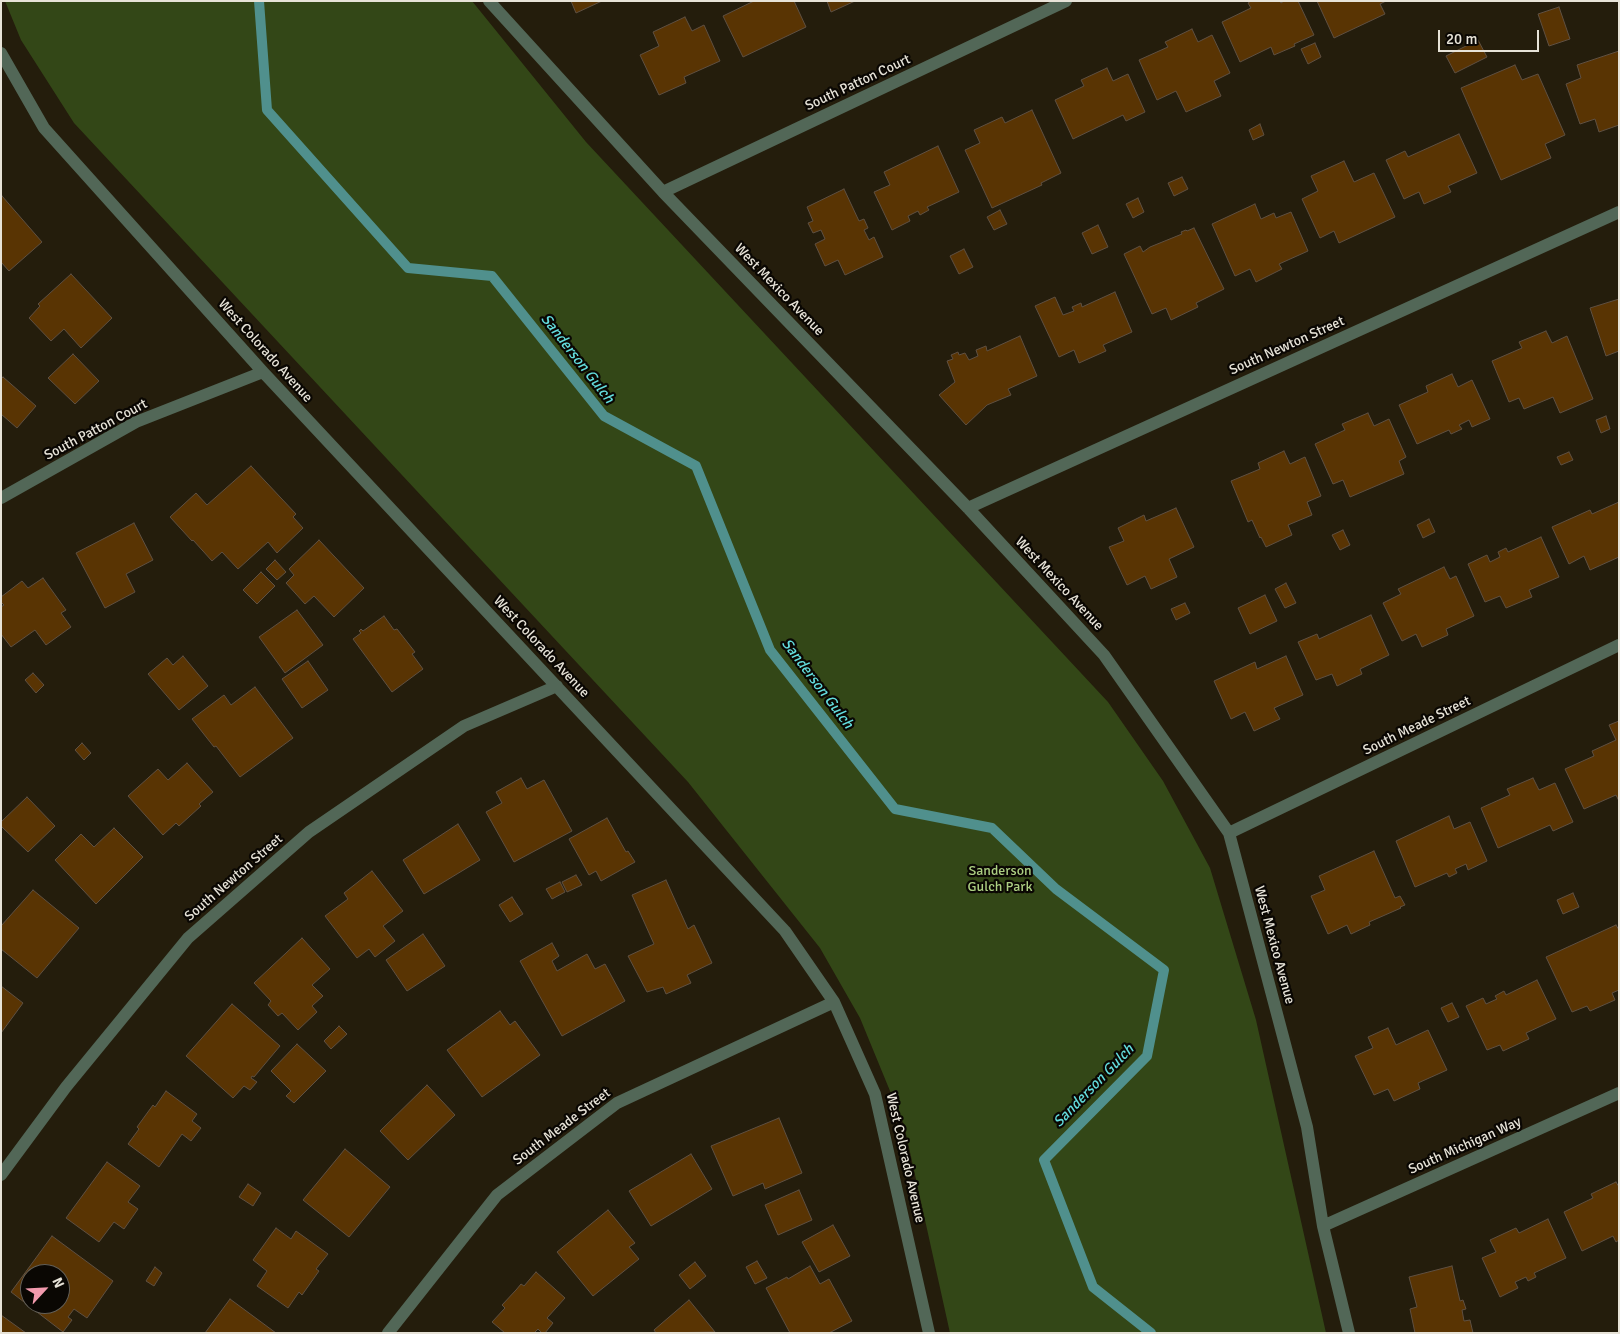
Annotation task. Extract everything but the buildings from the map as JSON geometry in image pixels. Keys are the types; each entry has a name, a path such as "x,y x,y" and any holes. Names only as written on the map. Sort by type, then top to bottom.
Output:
{"street":[{"name":"West Mexico Avenue","path":"489,1 663,192 968,508 1104,654 1229,833 1307,1127 1323,1226 1349,1333"},
{"name":"South Patton Court","path":"663,192 1066,1"},
{"name":"West Colorado Avenue","path":"1,53 44,128 263,372 785,931 834,1002 875,1094 929,1333"},
{"name":"South Newton Street","path":"968,508 1619,212"},
{"name":"South Patton Court","path":"1,498 136,422 263,372"},
{"name":"South Meade Street","path":"1229,833 1619,645"},
{"name":"South Newton Street","path":"1,1175 66,1087 188,938 294,844 308,832 464,726 557,686"},
{"name":"South Meade Street","path":"388,1333 497,1195 617,1103 834,1002"},
{"name":"South Michigan Way","path":"1323,1226 1619,1093"}],"green space":[{"name":"Sanderson Gulch Park","path":"5,1 472,1 586,142 1108,702 1163,781 1210,868 1256,1020 1326,1333 950,1333 904,1125 860,1018 820,948 688,782 74,123 21,40"}],"waterway":[{"name":"Sanderson Gulch","path":"259,1 267,110 408,268 492,276 604,416 696,466 770,650 895,809 992,828 1056,889 1164,970 1147,1056 1044,1160 1093,1287 1151,1333"}]}
